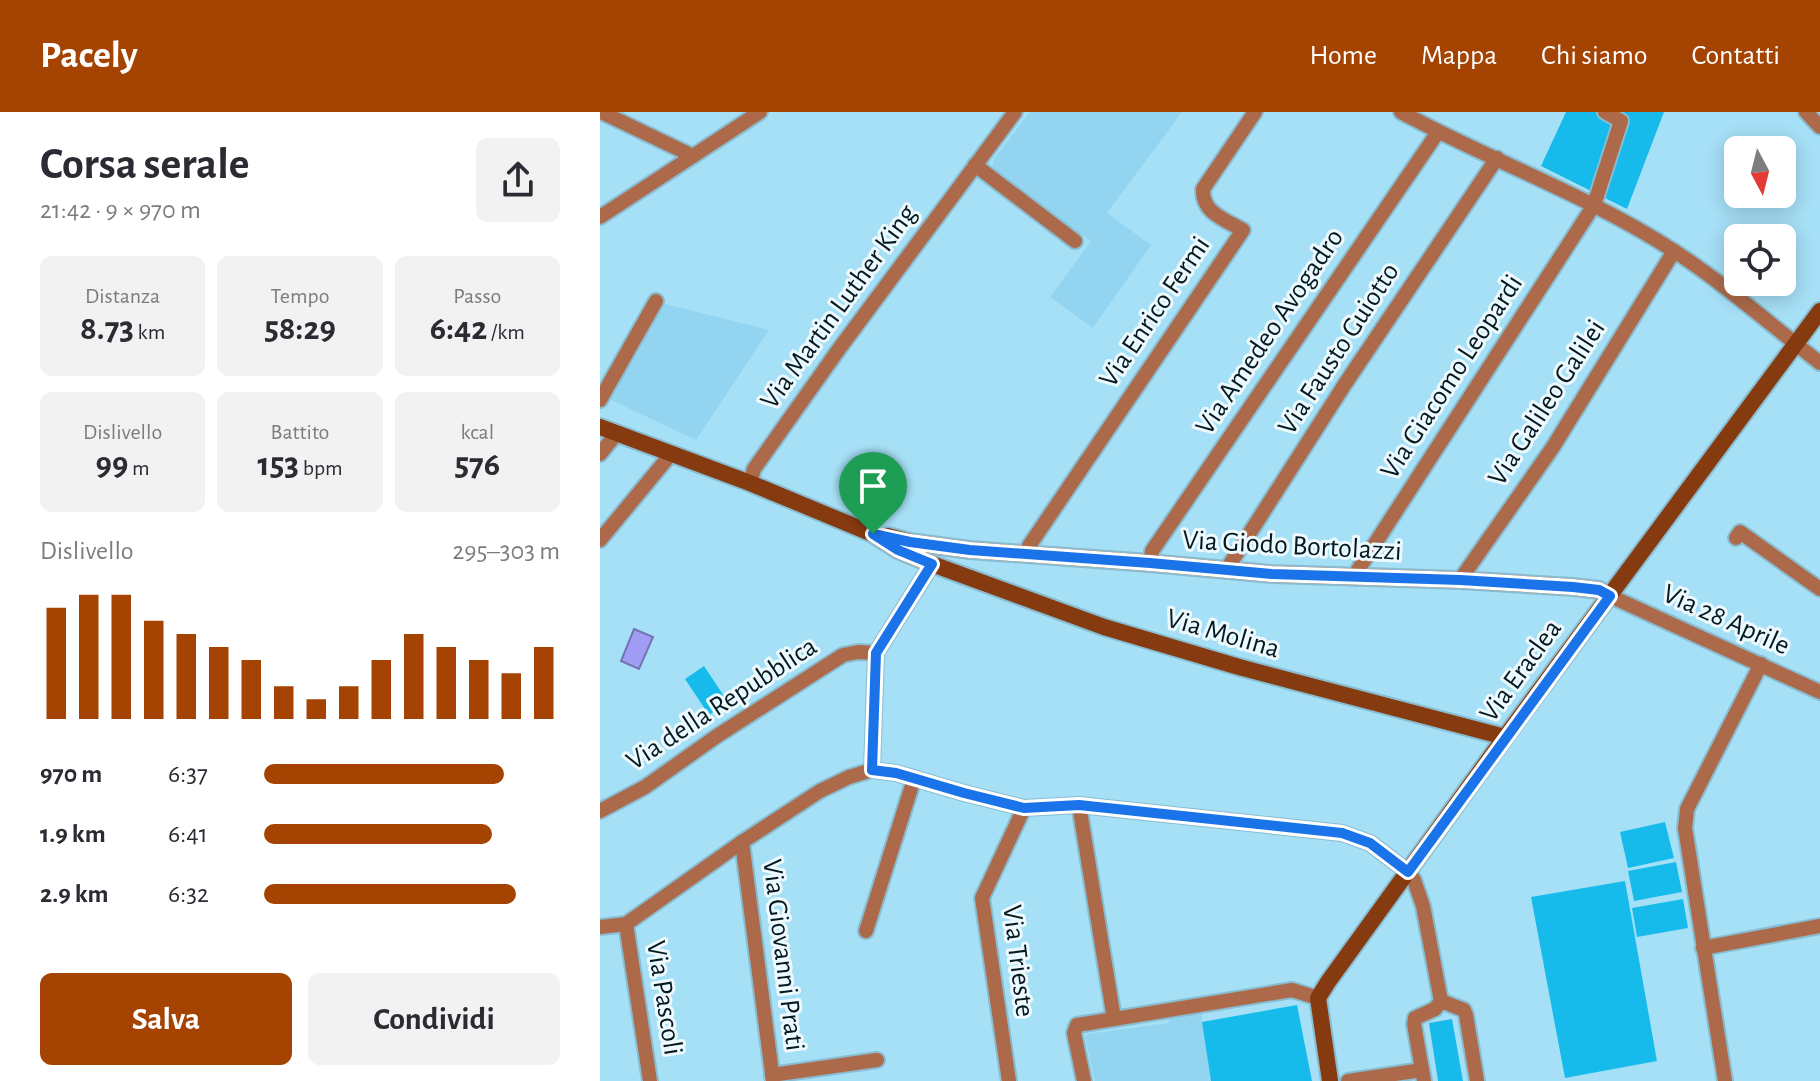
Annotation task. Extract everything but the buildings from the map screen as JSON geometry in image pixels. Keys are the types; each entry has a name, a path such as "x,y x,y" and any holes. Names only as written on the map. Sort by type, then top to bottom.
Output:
{"street":[{"path":"601,112 693,156"},
{"path":"600,217 760,112"},
{"name":"Via Martin Luther King","path":"750,483 754,469 805,397 1015,112"},
{"name":"Via Enrico Fermi","path":"1026,554 1064,492 1243,230 1210,211 1202,200 1203,189 1255,112"},
{"path":"1401,112 1594,205 1674,251 1820,363"},
{"name":"Via Giacomo Leopardi","path":"1356,578 1356,573 1594,205 1621,121 1605,112"},
{"path":"1806,112 1820,127"},
{"name":"Via Amedeo Avogadro","path":"1150,563 1152,551 1438,132"},
{"name":"Via Fausto Guiotto","path":"1228,571 1345,384 1497,158"},
{"path":"975,165 1075,241"},
{"name":"Via Galileo Galilei","path":"1460,580 1553,447 1674,251"},
{"path":"600,400 656,301"},
{"name":"Via Eraclea","path":"1318,998 1505,737 1820,311"},
{"name":"Via Giodo Bortolazzi","path":"600,427 750,483 873,534 898,550 932,564 936,557 943,554 970,550"},
{"path":"600,454 617,433"},
{"path":"600,540 671,454"},
{"path":"1736,538 1740,532 1820,589"},
{"name":"Via Giodo Bortolazzi","path":"873,534 970,550 1228,571 1586,588 1610,596"},
{"path":"872,770 876,653 932,564"},
{"name":"Via Molina","path":"932,564 1104,627 1239,667 1505,737"},
{"name":"Via 28 Aprile","path":"1610,596 1820,692"},
{"name":"Via della Repubblica","path":"600,811 645,787 717,736 843,655 876,653"},
{"path":"1725,1081 1685,828 1687,809 1761,664"},
{"path":"600,927 626,924 820,791 872,770 896,773 1024,808 1079,805 1342,833 1370,843 1414,880 1423,906 1441,1001 1435,1009 1415,1018 1423,1075 1348,1081"},
{"path":"866,931 914,779"},
{"path":"1079,805 1114,1019"},
{"name":"Via Trieste","path":"1009,1081 982,898 1024,808"},
{"name":"Via Giovanni Prati","path":"742,842 772,1078 877,1060"},
{"name":"Via Pascoli","path":"626,924 650,1081"},
{"path":"1703,948 1820,926"},
{"path":"1084,1081 1074,1033 1077,1025 1292,990 1318,998 1330,1081"},
{"path":"1441,1001 1464,1010 1477,1081"}],"shaded area":[{"path":"1030,112 1182,112 1107,213 1151,245 1093,328 1050,297 1091,241 993,172 993,160"},
{"path":"1566,112 1664,112 1627,209 1541,166"},
{"path":"665,304 769,330 696,440 607,398"},
{"path":"634,629 653,637 639,669 621,661"},
{"path":"704,666 728,702 709,715 685,679"},
{"path":"1665,822 1674,858 1628,868 1620,832"},
{"path":"1676,862 1682,892 1634,901 1628,871"},
{"path":"1625,881 1657,1061 1565,1078 1531,897"},
{"path":"1683,899 1688,928 1637,937 1632,908"},
{"path":"1297,1005 1312,1081 1211,1081 1202,1022"},
{"path":"1201,1013 1211,1081 1095,1081 1085,1037 1088,1034 1168,1023 1170,1018"},
{"path":"1452,1019 1463,1081 1438,1081 1429,1023"}],"route":[{"path":"873,534 970,550 1272,574 1573,587 1599,590 1610,596 1408,872 1370,843 1342,833 1079,805 1024,808 896,773 872,770 876,653 932,564 898,550 873,534"}]}
